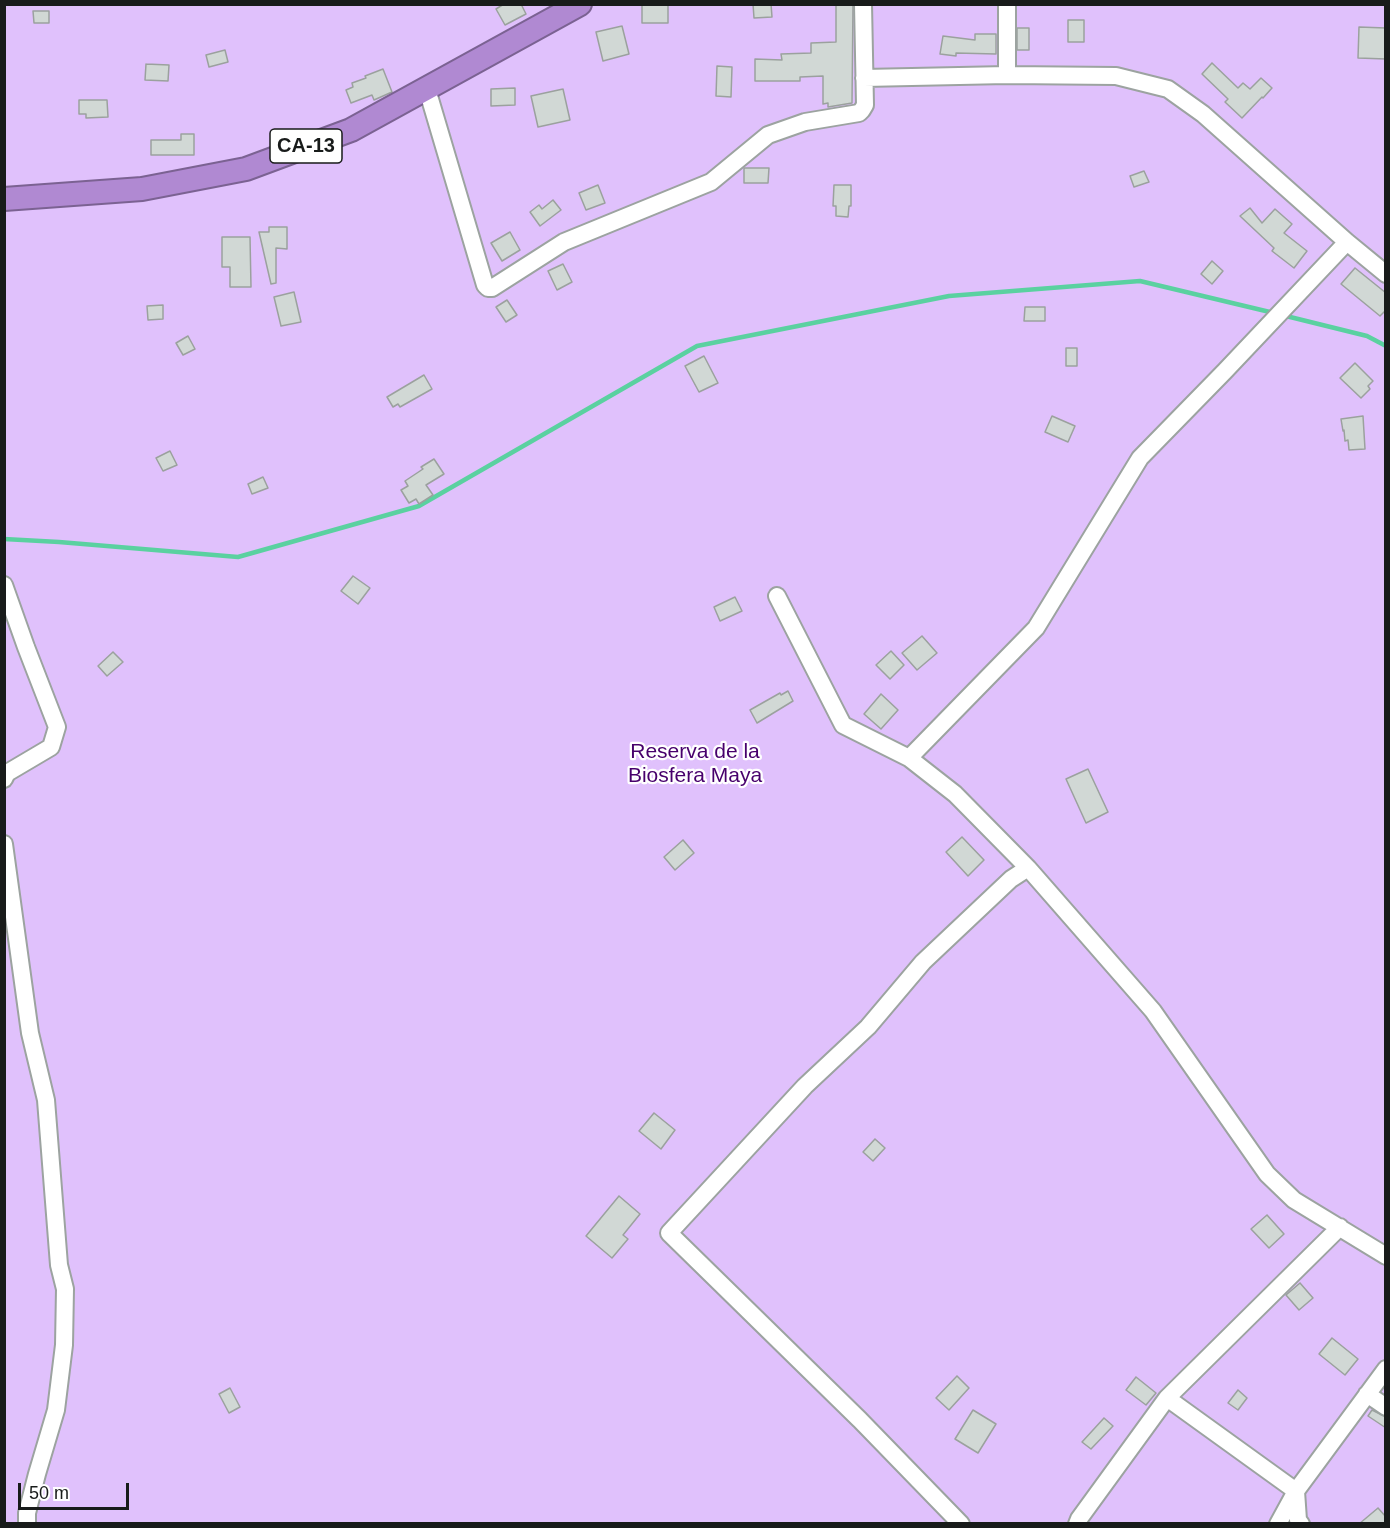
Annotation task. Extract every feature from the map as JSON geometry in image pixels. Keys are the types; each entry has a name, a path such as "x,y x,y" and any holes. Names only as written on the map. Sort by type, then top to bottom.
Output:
{"highway":[{"name":"CA-13","path":"4,200 142,189 246,169 351,130 580,4"}],"street":[{"path":"427,88 485,285 492,288 564,242 711,182 768,135 805,122 859,113 865,105 863,4"},
{"path":"1007,4 1007,75"},
{"path":"864,78 1007,75 1116,76 1168,89 1203,114 1386,274"},
{"path":"909,758 1036,628 1140,458 1347,242"},
{"path":"4,585 57,727 51,747 7,772 4,779"},
{"path":"777,596 843,725 909,758 955,794 1028,868 1154,1011 1267,1174 1294,1200 1386,1257"},
{"path":"4,844 30,1033 46,1100 50,1129 59,1265 65,1289 64,1345 56,1410 27,1513 27,1524"},
{"path":"962,1524 860,1420 669,1233 805,1086 868,1028 923,962 1011,879 1028,868"},
{"path":"1077,1524 1079,1518 1167,1398 1340,1227"},
{"path":"1278,1524 1296,1491 1386,1369"},
{"path":"1367,1394 1386,1407"},
{"path":"1167,1398 1296,1491"},
{"path":"1296,1491 1300,1524"}],"green space":[{"name":"Reserva de la Biosfera Maya","path":"5,5 1385,5 1385,1523 5,1524"}],"building":[{"path":"504,4 521,4 526,14 505,25 496,9"},
{"path":"642,4 668,4 668,23 642,23"},
{"path":"753,4 771,4 772,17 754,18"},
{"path":"836,4 853,4 852,103 828,107 828,103 823,104 823,76 800,77 800,81 755,81 755,59 782,60 781,54 811,53 811,43 836,42"},
{"path":"33,11 49,11 49,23 34,23"},
{"path":"1068,20 1084,20 1084,42 1068,42"},
{"path":"622,26 629,54 603,61 596,32"},
{"path":"1359,27 1386,28 1386,59 1358,58"},
{"path":"1017,28 1029,28 1029,50 1017,50"},
{"path":"975,34 996,34 996,54 956,53 956,56 940,54 943,36 975,40"},
{"path":"225,50 228,62 209,67 206,55"},
{"path":"1212,63 1238,88 1243,83 1250,89 1261,78 1272,88 1242,118 1225,102 1228,99 1202,74"},
{"path":"146,64 169,65 168,81 145,80"},
{"path":"717,66 732,67 731,97 716,96"},
{"path":"383,69 392,92 374,100 372,95 351,103 346,90 353,87 352,83"},
{"path":"515,88 515,105 491,106 491,89"},
{"path":"563,89 570,120 538,127 531,96"},
{"path":"79,100 107,100 108,117 86,118 86,114 79,114"},
{"path":"181,134 194,134 194,155 151,155 151,140 181,140"},
{"path":"744,168 769,168 768,183 744,183"},
{"path":"1144,171 1149,182 1134,187 1130,176"},
{"path":"598,185 605,203 586,210 579,193"},
{"path":"834,185 851,185 851,206 849,206 848,217 836,216 836,206 833,206"},
{"path":"553,200 561,210 540,226 530,212 539,205 542,209"},
{"path":"1250,208 1262,223 1275,209 1292,224 1284,233 1307,251 1294,268 1272,251 1274,248 1240,216"},
{"path":"269,227 287,227 287,249 276,248 276,283 271,284 259,232 269,232"},
{"path":"510,232 520,250 502,261 491,243"},
{"path":"222,237 250,237 251,287 230,287 230,267 222,267"},
{"path":"1212,261 1223,271 1212,284 1201,274"},
{"path":"563,264 572,282 557,290 548,271"},
{"path":"1355,268 1386,293 1386,310 1380,316 1341,284"},
{"path":"294,292 301,322 281,326 274,297"},
{"path":"507,300 517,315 506,322 496,307"},
{"path":"163,305 163,319 148,320 147,306"},
{"path":"1025,307 1045,307 1045,321 1024,321"},
{"path":"188,336 195,349 183,355 176,343"},
{"path":"1066,348 1077,348 1077,366 1066,366"},
{"path":"704,356 718,383 699,392 685,366"},
{"path":"1355,363 1373,381 1368,386 1370,389 1361,398 1340,378"},
{"path":"424,375 432,389 400,407 398,404 393,407 387,397"},
{"path":"1052,416 1075,426 1068,442 1045,432"},
{"path":"1363,416 1365,449 1349,450 1341,419"},
{"path":"170,451 177,465 163,471 156,458"},
{"path":"434,459 444,474 426,485 433,495 419,504 416,499 409,503 401,490 408,486 405,481"},
{"path":"263,477 268,488 252,494 248,484"},
{"path":"353,576 370,588 358,604 341,591"},
{"path":"735,597 742,611 720,621 714,607"},
{"path":"922,636 937,653 917,670 902,653"},
{"path":"891,651 904,665 890,679 876,665"},
{"path":"113,652 123,662 107,676 98,666"},
{"path":"788,691 793,701 757,723 750,710"},
{"path":"881,694 898,710 881,729 864,714"},
{"path":"1088,769 1108,812 1086,823 1066,779"},
{"path":"962,837 984,860 968,876 946,852"},
{"path":"683,840 694,853 675,870 664,857"},
{"path":"654,1113 675,1130 661,1149 639,1131"},
{"path":"875,1139 885,1148 873,1161 863,1152"},
{"path":"619,1196 640,1214 623,1235 628,1239 612,1258 586,1236"},
{"path":"1267,1215 1284,1234 1269,1248 1251,1229"},
{"path":"1300,1283 1313,1298 1299,1310 1286,1295"},
{"path":"1332,1338 1358,1359 1345,1375 1319,1354"},
{"path":"957,1376 969,1388 949,1410 936,1398"},
{"path":"1136,1377 1156,1393 1146,1405 1126,1390"},
{"path":"230,1388 240,1407 229,1413 219,1394"},
{"path":"1238,1390 1247,1398 1238,1410 1228,1403"},
{"path":"973,1410 996,1424 978,1453 955,1439"},
{"path":"1372,1410 1386,1417 1386,1428 1368,1416"},
{"path":"1104,1418 1113,1426 1091,1449 1082,1442"},
{"path":"1378,1508 1386,1517 1386,1524 1359,1524"}],"waterway":[{"path":"4,539 238,557 419,506 697,346 949,296 1140,281 1274,313"},
{"path":"1282,315 1367,336 1386,346"}]}
